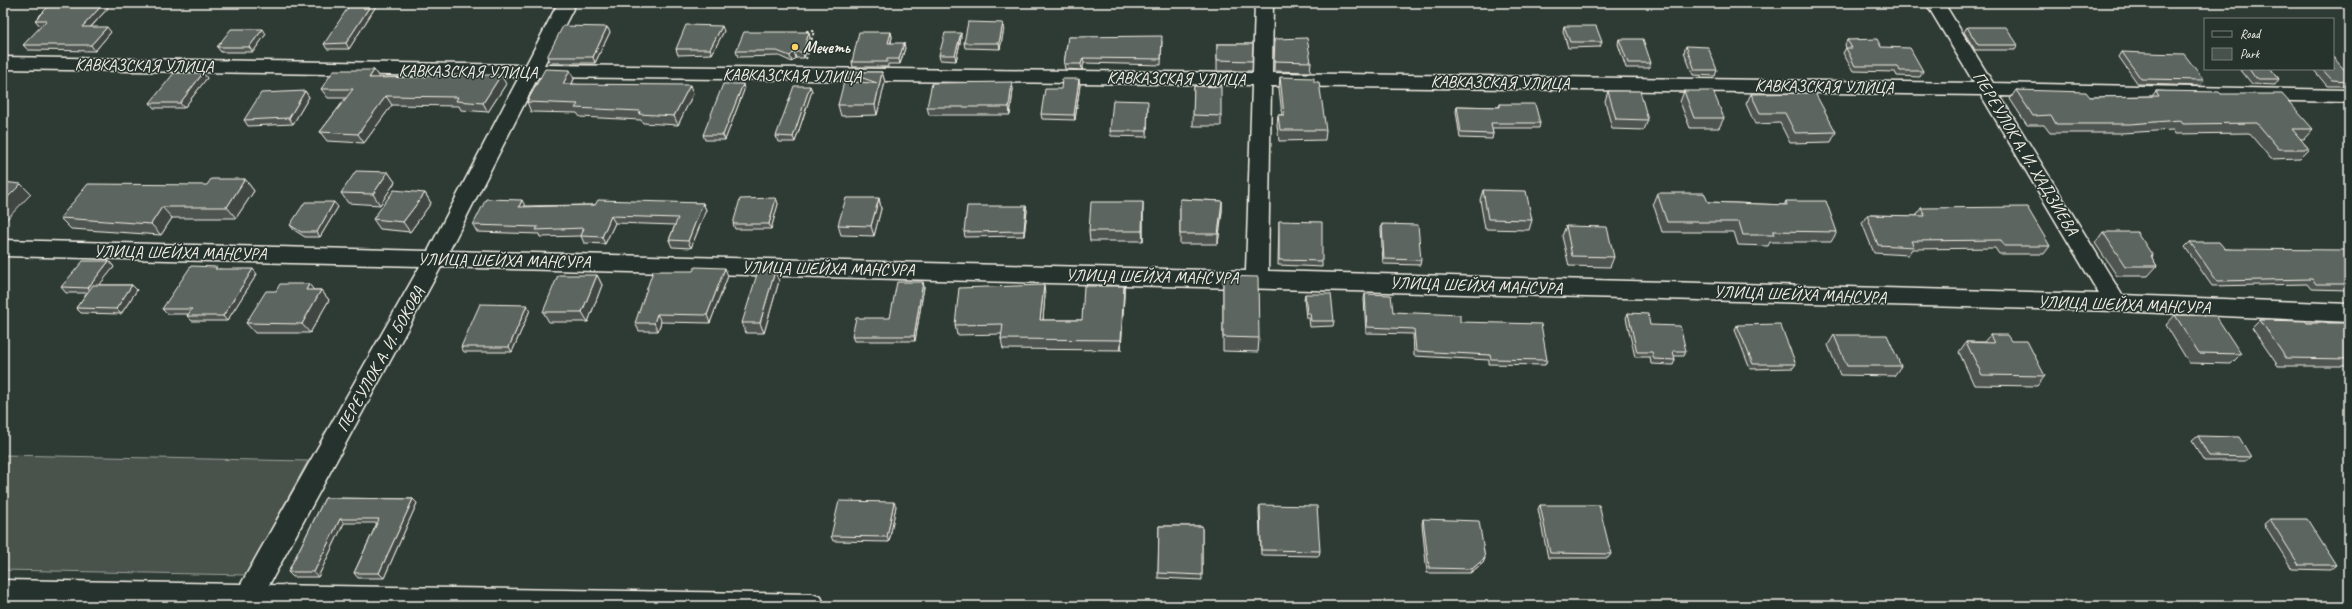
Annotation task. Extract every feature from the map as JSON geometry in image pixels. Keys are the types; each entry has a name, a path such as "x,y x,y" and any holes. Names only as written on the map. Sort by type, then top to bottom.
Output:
{"street":[{"name":"ПЕРЕУЛОК А. И. БОКОВА","path":"246,602 435,258 533,72 567,3"},
{"path":"1257,279 1264,79 1264,3"},
{"name":"ПЕРЕУЛОК А. И. ХАДЗИЕВА","path":"1934,3 1988,88 2116,303"},
{"name":"КАВКАЗСКАЯ УЛИЦА","path":"3,62 533,72 1988,88 2349,96"},
{"name":"УЛИЦА ШЕЙХА МАНСУРА","path":"3,248 1257,279 2116,303 2349,313"},
{"path":"3,592 246,602 812,606"}],"path":[{"path":"805,61 814,31 806,31"}],"green space":[{"path":"3,455 308,461 246,575 3,570"}],"building":[{"path":"52,3 104,3 82,27 107,27 91,45 23,45 47,20 35,20"},
{"path":"351,3 372,3 346,43 324,44"},
{"path":"968,22 1003,23 999,43 964,43"},
{"path":"686,25 722,26 710,49 676,49"},
{"path":"563,26 607,27 593,57 547,57"},
{"path":"1564,26 1596,26 1602,42 1570,42"},
{"path":"1967,27 2006,27 2018,45 1978,45"},
{"path":"231,29 263,29 249,47 217,47"},
{"path":"744,32 809,32 803,52 794,52 790,56 777,51 736,51"},
{"path":"859,32 891,32 888,43 904,43 899,59 887,59 887,62 852,62"},
{"path":"945,33 961,33 955,55 939,55"},
{"path":"1162,36 1161,59 1083,58 1081,64 1064,64 1068,37"},
{"path":"1307,38 1311,62 1274,61 1275,39"},
{"path":"1619,39 1643,39 1651,63 1628,63"},
{"path":"1877,39 1881,47 1910,48 1923,71 1900,71 1898,66 1855,66 1846,48 1852,48 1847,40"},
{"path":"1217,44 1253,44 1252,61 1217,60"},
{"path":"1686,46 1708,47 1717,70 1695,70"},
{"path":"2122,52 2184,54 2204,80 2141,79"},
{"path":"2334,58 2349,75 2349,81 2332,80 2323,70 2334,70"},
{"path":"545,69 570,70 563,84 690,85 674,116 639,114 640,111 575,108 578,104 527,102"},
{"path":"334,70 374,70 369,78 426,77 428,75 501,75 483,103 456,101 458,97 386,96 358,134 320,132 353,89 321,89"},
{"path":"2250,70 2272,70 2279,79 2256,79"},
{"path":"846,72 882,72 875,105 838,105 844,82 877,83"},
{"path":"174,73 203,73 180,103 150,103"},
{"path":"1280,77 1314,78 1314,82 1319,82 1326,130 1280,130 1278,115 1284,115"},
{"path":"1062,79 1079,79 1074,115 1041,114 1045,89 1061,89"},
{"path":"1012,82 1009,107 927,107 932,83"},
{"path":"723,84 743,84 723,135 703,135"},
{"path":"794,86 810,86 793,137 776,136"},
{"path":"1194,86 1221,87 1221,116 1193,115"},
{"path":"2016,90 2086,92 2090,97 2159,96 2156,91 2219,92 2221,94 2282,94 2313,129 2292,129 2309,149 2279,149 2257,123 2183,124 2180,120 2130,124 2056,124 2051,115 2033,116"},
{"path":"305,91 289,118 244,120 261,93"},
{"path":"1608,91 1640,91 1648,120 1616,119"},
{"path":"1684,91 1713,91 1724,118 1694,118"},
{"path":"1815,93 1836,132 1795,133 1785,113 1760,113 1751,94"},
{"path":"1113,100 1148,101 1147,131 1110,131"},
{"path":"1500,104 1535,104 1540,123 1491,123 1493,134 1461,133 1457,106 1500,107"},
{"path":"356,171 388,172 373,194 341,193"},
{"path":"211,179 245,179 227,207 162,207 151,224 60,218 88,184 207,185"},
{"path":"3,182 21,184 3,202"},
{"path":"394,190 425,193 403,222 373,219"},
{"path":"1483,190 1526,191 1532,220 1488,219"},
{"path":"1657,193 1704,193 1708,202 1787,205 1786,201 1826,201 1837,232 1773,231 1774,235 1743,235 1739,222 1667,222"},
{"path":"776,198 769,224 733,224 740,199"},
{"path":"846,198 879,198 871,226 838,225"},
{"path":"486,199 522,200 519,207 595,205 598,200 703,203 688,241 669,240 678,218 611,216 602,237 581,236 584,228 536,230 538,227 473,225"},
{"path":"1180,199 1222,201 1218,234 1180,234"},
{"path":"305,202 334,202 317,232 301,232 290,225"},
{"path":"1091,202 1143,202 1142,231 1089,231"},
{"path":"967,206 1026,206 1024,231 964,232"},
{"path":"2027,207 2050,246 2004,246 2001,240 1911,241 1914,247 1878,245 1867,215 1925,216 1921,208"},
{"path":"1279,221 1322,222 1322,261 1279,260"},
{"path":"1382,224 1418,225 1421,260 1384,259"},
{"path":"1566,226 1607,227 1614,257 1572,256"},
{"path":"2103,232 2137,232 2153,256 2151,256 2157,266 2125,266"},
{"path":"2190,242 2219,242 2225,249 2345,250 2349,256 2349,284 2316,284 2312,279 2217,281"},
{"path":"83,261 109,261 88,288 61,287"},
{"path":"191,266 217,267 215,269 253,269 223,316 187,316 192,309 162,309"},
{"path":"695,267 725,268 707,315 657,314 654,323 635,323 653,271 693,271"},
{"path":"758,271 775,271 760,323 742,323"},
{"path":"558,275 597,275 582,312 543,312"},
{"path":"1223,276 1258,277 1259,338 1223,337"},
{"path":"897,282 923,282 914,336 852,336 856,318 890,318"},
{"path":"280,284 309,284 306,290 321,290 302,324 246,323 266,291 276,291"},
{"path":"93,285 132,285 116,309 76,308"},
{"path":"1044,285 1040,320 1082,320 1084,286 1124,286 1121,340 1001,339 1003,324 955,325 959,288"},
{"path":"1305,294 1331,294 1334,321 1311,321 1310,313 1307,313"},
{"path":"1365,294 1391,295 1393,312 1460,315 1460,322 1541,324 1547,360 1491,359 1490,355 1416,351 1414,329 1367,327"},
{"path":"480,304 527,305 509,347 461,347"},
{"path":"1628,313 1648,314 1650,325 1680,326 1686,351 1673,351 1675,360 1654,359 1652,352 1637,352"},
{"path":"2175,315 2216,316 2241,354 2199,353"},
{"path":"2260,320 2305,321 2307,323 2349,323 2349,359 2286,358"},
{"path":"1780,324 1796,364 1753,364 1737,325"},
{"path":"1834,335 1887,335 1901,366 1847,366"},
{"path":"1990,335 2007,335 2011,341 2027,341 2045,376 1982,375 1966,342 1994,343"},
{"path":"2198,436 2239,437 2251,457 2209,456"},
{"path":"325,498 413,499 379,573 354,573 379,519 340,519 314,572 288,572"},
{"path":"839,501 894,502 887,537 831,536"},
{"path":"1260,505 1317,506 1320,551 1261,550"},
{"path":"1540,505 1599,505 1611,554 1550,553"},
{"path":"1423,519 1479,521 1485,558 1472,569 1429,568"},
{"path":"2270,519 2307,519 2336,565 2299,565"},
{"path":"1159,526 1202,526 1202,575 1158,573"}],"place":[{"name":"Мечеть","path":"795,47"}]}
